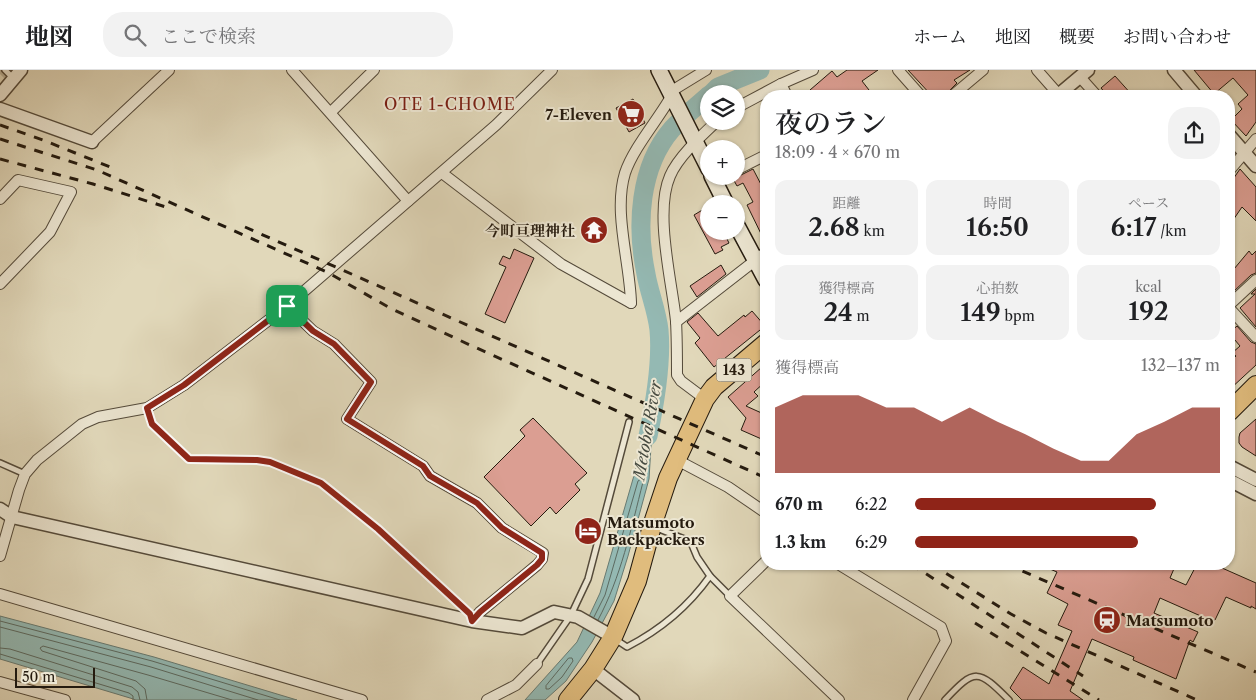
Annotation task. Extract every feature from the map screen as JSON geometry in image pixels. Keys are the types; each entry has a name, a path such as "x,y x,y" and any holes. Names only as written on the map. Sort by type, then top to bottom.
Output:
{"highway":[{"name":"143","path":"568,700 593,669 637,581 668,478 705,399 714,387 760,348"},
{"path":"1235,406 1256,385"},
{"path":"1235,418 1256,398"}],"main road":[{"path":"659,70 700,150"},
{"path":"745,236 760,256"}],"street":[{"path":"0,109 92,142 169,70"},
{"path":"292,70 408,202"},
{"path":"330,112 374,70"},
{"path":"0,556 26,474 38,460 82,424 98,417 147,408 184,385 287,306 496,125 552,70"},
{"path":"442,173 561,264 631,303 630,279 620,204 624,177 642,142 669,100 706,70"},
{"path":"770,90 814,70"},
{"path":"898,70 916,90"},
{"path":"959,90 983,70"},
{"path":"1037,70 1053,90"},
{"path":"1174,70 1191,90"},
{"path":"0,95 13,73"},
{"path":"1065,90 1084,73 1094,90"},
{"path":"781,84 784,90"},
{"path":"745,103 760,95"},
{"path":"705,399 681,381 677,375 676,322 664,224 664,203 669,178 677,163 694,139 706,130"},
{"path":"1235,164 1256,139"},
{"path":"1235,142 1256,166"},
{"path":"745,166 760,158"},
{"path":"0,199 18,180 71,192 50,232 0,284"},
{"path":"676,322 760,258"},
{"path":"1235,301 1256,280"},
{"path":"287,306 313,331 334,344 371,382 347,419 423,466 430,476 477,503 502,528 542,553 542,559 537,565 480,612 472,621"},
{"path":"1235,314 1256,337"},
{"path":"677,460 728,487 760,509"},
{"path":"1235,469 1256,480"},
{"path":"1235,483 1256,494"},
{"path":"0,509 12,517 472,621 522,628 554,612 574,616 609,635"},
{"path":"760,567 730,596 839,700"},
{"path":"848,570 941,627 946,641 913,700"},
{"path":"0,594 362,700"},
{"path":"486,700 516,684 537,664"},
{"path":"593,669 633,700"},
{"path":"0,682 65,700"}],"lane":[{"path":"147,408 152,424 189,459 257,460 270,462 321,483 378,529 470,614 472,621"},
{"path":"537,664 574,616 588,579 628,422"},
{"path":"0,462 26,474"},
{"path":"652,526 687,540 692,545 697,557 710,576 730,596"},
{"path":"609,635 627,647 649,635 695,598 710,576"},
{"path":"947,699 959,684 972,677 979,677 991,682 1009,700"}],"water":[{"path":"654,397 649,479 614,601 592,642 566,681 545,700 525,700 577,642 600,593 635,472"},
{"path":"0,616 154,657 297,700 136,700 0,659"}],"building":[{"path":"847,70 878,70 862,81 869,90 810,90 832,71 837,77"},
{"path":"908,70 970,70 954,80 957,83 950,90 926,90"},
{"path":"1194,70 1256,70 1256,122 1246,136 1235,124 1235,116 1242,109 1238,104 1248,95 1233,78 1219,90 1211,90"},
{"path":"1115,76 1128,90 1103,90 1101,88"},
{"path":"633,99 645,123 629,132 616,108"},
{"path":"753,169 760,182 760,232 747,205 753,202 744,185 745,173"},
{"path":"1240,169 1256,187 1256,221 1242,207 1235,217 1235,176"},
{"path":"700,211 700,226 694,215"},
{"path":"707,240 728,240 729,243 721,247 723,250 715,254"},
{"path":"514,249 534,258 505,323 485,314 506,267 499,264 503,256 510,259"},
{"path":"1249,251 1252,255 1256,251 1256,273 1251,275 1235,290 1235,268"},
{"path":"721,265 726,274 697,297 690,286"},
{"path":"1256,289 1256,327 1240,308 1255,294 1251,294"},
{"path":"752,311 760,320 760,330 714,367 695,343 700,338 687,322 698,313 718,336 744,315 745,317"},
{"path":"1237,326 1251,342 1256,344 1256,365 1235,384 1235,350 1240,346 1235,340 1235,328"},
{"path":"760,369 760,386 754,392 758,396 746,406 760,412 760,438 741,430 746,418 728,397"},
{"path":"533,418 587,473 575,484 580,490 556,514 550,507 531,526 484,477 525,436 520,430"},
{"path":"1256,419 1256,456 1242,447 1239,443 1239,437 1240,433"},
{"path":"1052,570 1173,570 1170,578 1186,585 1194,570 1227,570 1256,583 1256,609 1226,597 1215,620 1212,621 1160,598 1154,613 1198,632 1193,642 1190,640 1176,679 1133,660 1134,657 1092,639 1070,691 1083,700 1022,700 1010,688 1023,667 1049,684 1072,631 1058,625 1068,604 1047,593 1057,572"}],"waterway":[{"name":"Metoba River","path":"723,85 760,70"},
{"name":"Metoba River","path":"648,436 657,383 660,343 658,323 647,281 643,256 641,236 643,198 647,179 661,144 672,129 700,103"}],"tunnel":[{"path":"0,74 4,70"}],"railway":[{"path":"0,125 110,167"},
{"path":"0,139 97,170 327,272 390,308 760,475"},
{"path":"0,159 93,184 169,208"},
{"path":"245,227 760,454"},
{"path":"920,570 1083,676"},
{"path":"941,570 1011,614 1046,633 1197,700"},
{"path":"1020,570 1256,672"},
{"path":"975,623 1099,700"}],"place":[{"name":"7-Eleven","path":"631,114"},
{"name":"今町亘理神社","path":"594,230"},
{"name":"Matsumoto Backpackers","path":"588,531"},
{"name":"Matsumoto","path":"1107,620"}],"district":[{"name":"OTE 1-CHOME","path":"450,104"}],"route":[{"path":"287,306 313,331 334,344 371,382 347,419 423,466 430,476 477,503 502,528 542,553 542,559 537,565 480,612 472,621 470,614 378,529 321,483 270,462 257,460 189,459 152,424 147,408 184,385 287,306"}]}
